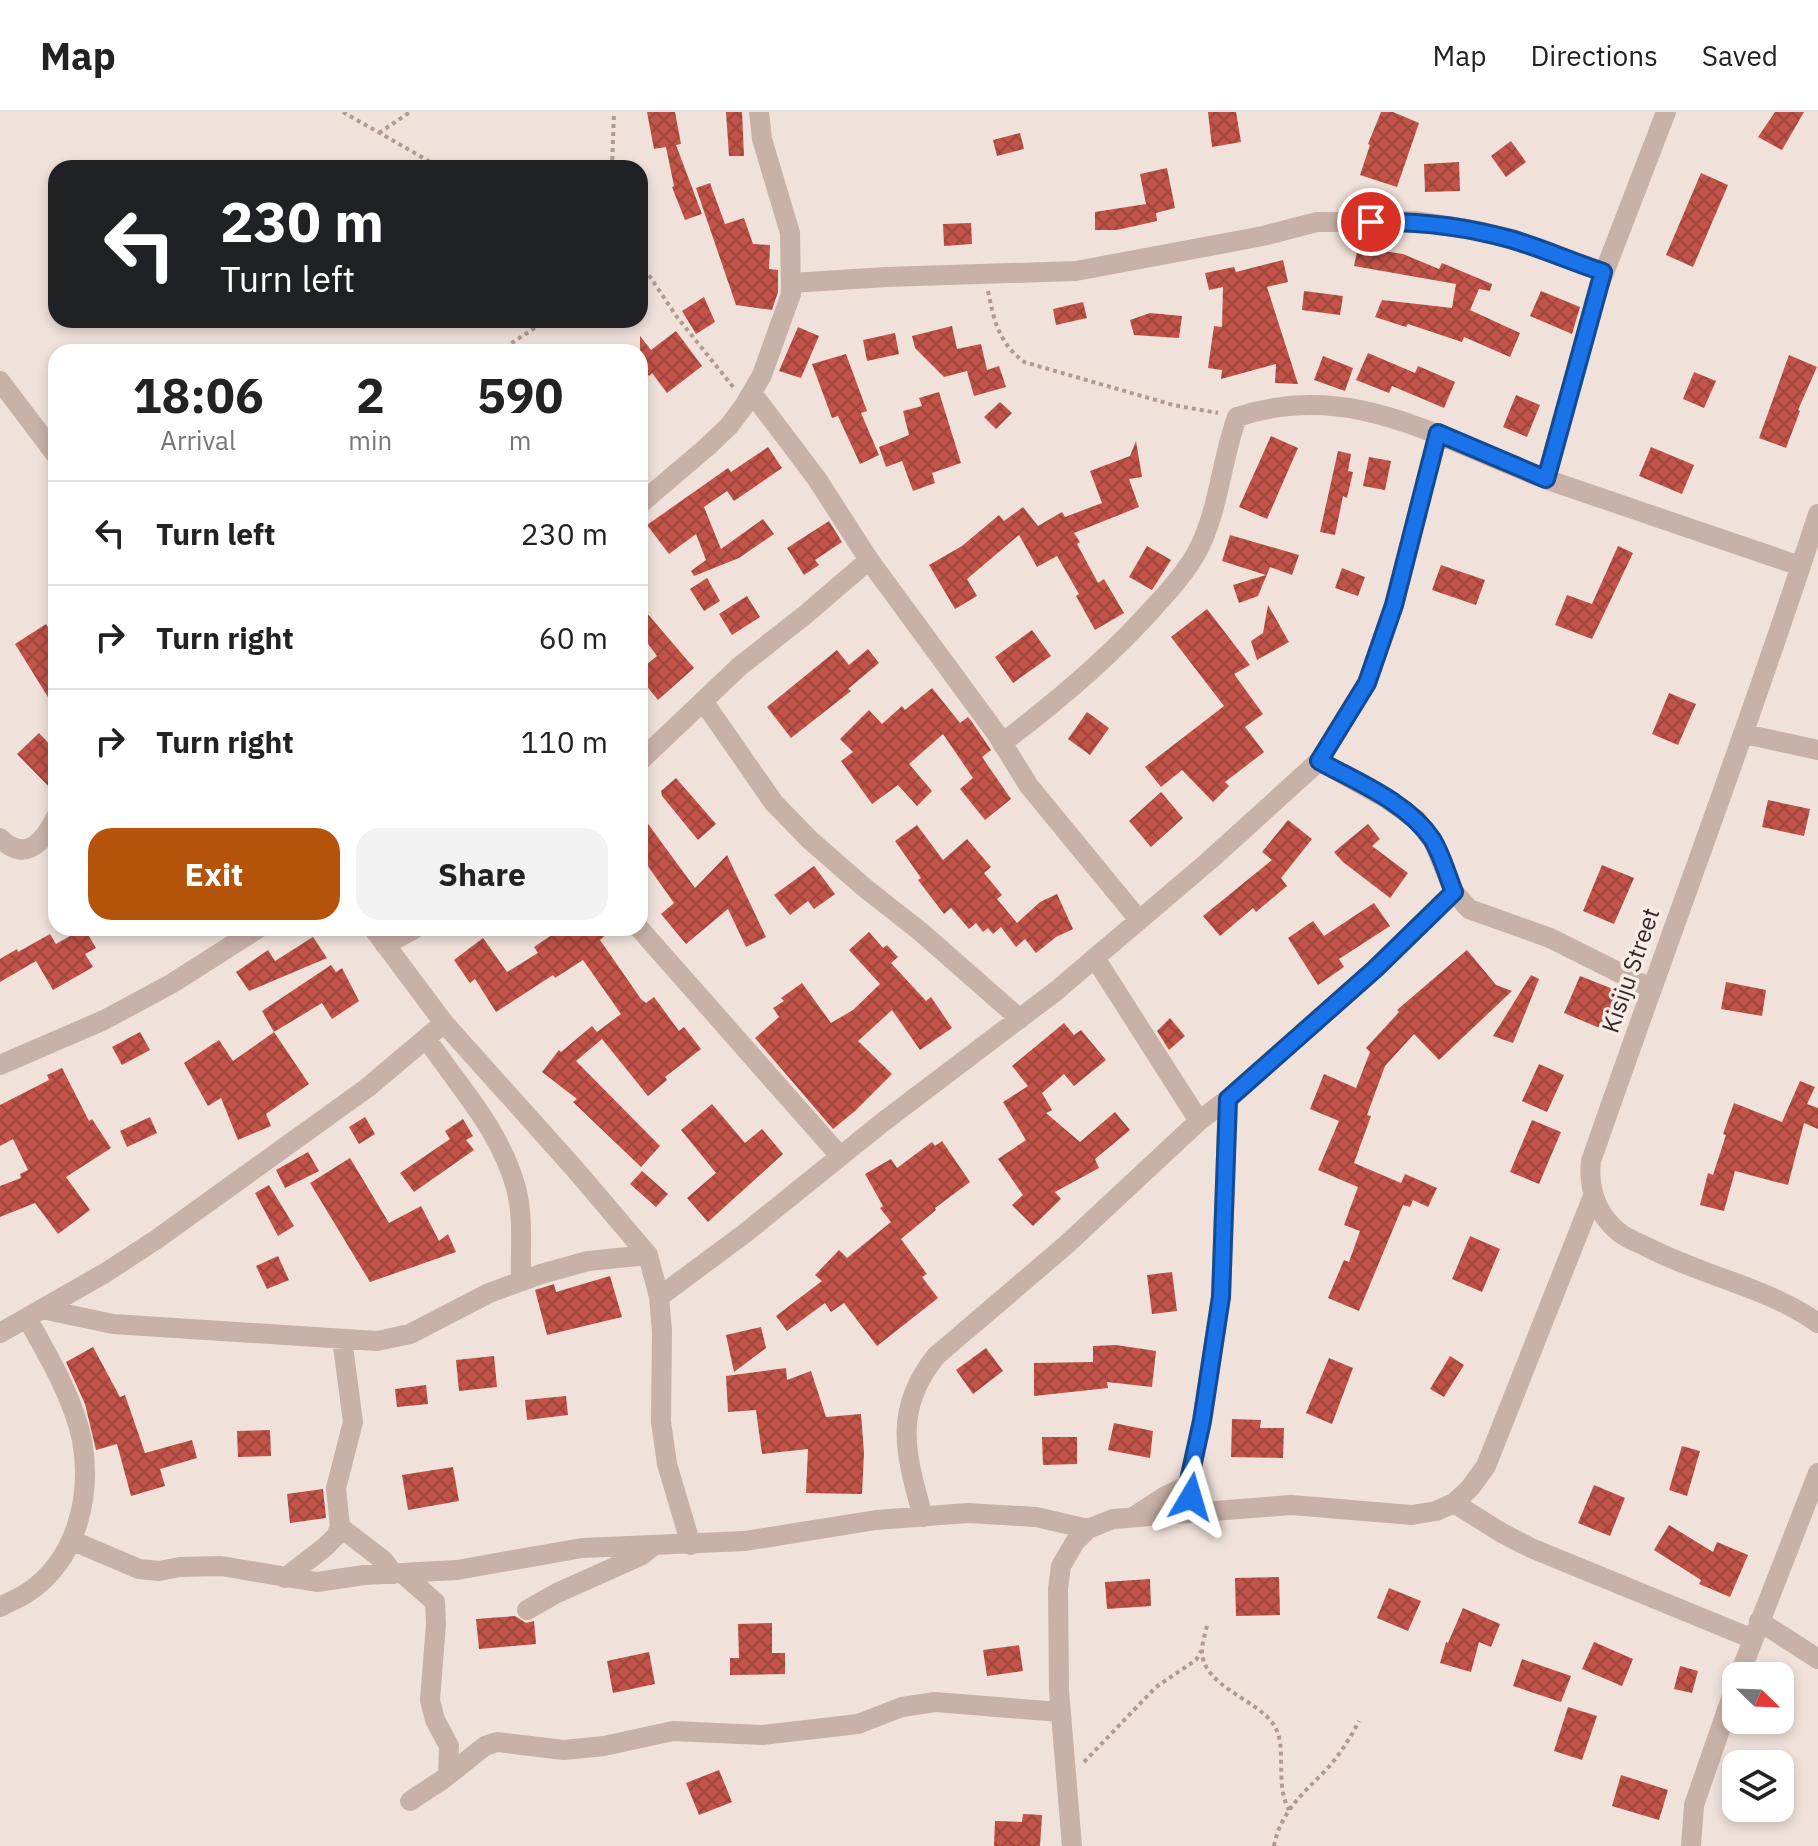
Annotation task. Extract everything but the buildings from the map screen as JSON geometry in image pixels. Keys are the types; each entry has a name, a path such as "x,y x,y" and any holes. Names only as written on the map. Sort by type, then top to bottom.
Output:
{"street":[{"path":"648,497 729,426 750,397 762,375 791,294 790,233 762,139 759,112"},
{"path":"1546,479 1603,272 1666,112"},
{"path":"791,283 1076,271 1263,236 1317,222 1388,221 1414,221 1512,239 1603,272"},
{"path":"0,381 48,444"},
{"path":"750,397 817,479 869,560 1002,743 1029,786 1139,920"},
{"path":"1002,743 1121,645 1166,594 1197,553 1210,519 1237,417 1262,409 1295,404 1342,407 1406,420 1546,479 1800,566"},
{"path":"659,1297 1020,1019 1210,860 1319,761 1367,683 1394,605 1438,433"},
{"name":"Kisiju Street","path":"1593,1196 1589,1180 1591,1161 1745,734 1818,514"},
{"path":"648,753 740,666 869,560"},
{"path":"703,701 774,803 810,840 1020,1019"},
{"path":"1745,734 1818,750"},
{"path":"1319,761 1387,799 1417,820 1433,841 1454,892 1469,909 1550,938 1652,989"},
{"path":"0,838 19,848 37,847 48,832"},
{"path":"923,1517 905,1434 909,1403 920,1376 936,1356 1066,1245 1199,1121 1375,969 1454,892"},
{"path":"0,1065 104,1020 171,984 246,936"},
{"path":"379,936 444,1023 648,1255 659,1297 662,1331 661,1422 667,1464 691,1545"},
{"path":"385,945 401,936"},
{"path":"646,936 840,1156"},
{"path":"1095,958 1199,1121"},
{"path":"0,1333 105,1273 157,1239 367,1088 444,1023"},
{"path":"426,1038 480,1110 505,1159 519,1206 521,1281"},
{"path":"1199,1513 1188,1485 1202,1421 1221,1297 1228,1099"},
{"path":"1593,1196 1620,1233 1664,1256 1817,1320"},
{"path":"1072,1846 1060,1712 1059,1578 1061,1566 1075,1542 1088,1529 1113,1519 1291,1505 1412,1515 1436,1511 1454,1503 1486,1466 1593,1196"},
{"path":"35,1314 113,1324 377,1341 410,1334 489,1293 521,1281 588,1261 648,1255"},
{"path":"0,1607 28,1592 46,1577 73,1541 82,1506 82,1440 35,1314"},
{"path":"285,1578 325,1547 340,1527 336,1488 353,1422 342,1339"},
{"path":"1744,1662 1818,1473"},
{"path":"1133,1517 1188,1485"},
{"path":"1454,1503 1531,1548 1756,1630 1818,1659"},
{"path":"73,1541 139,1569 159,1571 221,1566 317,1582 471,1568 582,1548 745,1541 876,1520 995,1513 1036,1517 1088,1529"},
{"path":"340,1527 435,1602 430,1700 435,1720 449,1746 448,1775"},
{"path":"527,1610 642,1555 653,1546"},
{"path":"410,1801 485,1746 497,1742 564,1750 604,1746 673,1731 762,1735 858,1724 902,1707 935,1702 1060,1712"},
{"path":"1691,1846 1694,1805 1722,1724"}],"path":[{"path":"343,112 427,160"},
{"path":"378,133 410,112"},
{"path":"612,160 614,112"},
{"path":"985,273 997,331 1009,351 1024,362 1173,405 1237,417"},
{"path":"648,275 677,317 750,397"},
{"path":"510,344 535,328"},
{"path":"1207,1626 1202,1651 1204,1662 1212,1674 1275,1726 1280,1751 1282,1797 1289,1810"},
{"path":"1066,1781 1156,1687 1196,1660 1202,1651"},
{"path":"1274,1846 1289,1810 1339,1755 1359,1721"}],"route":[{"path":"1191,1497 1188,1485 1196,1456 1221,1297 1228,1099 1375,969 1454,892 1433,841 1417,820 1387,799 1319,761 1367,683 1394,605 1438,433 1546,479 1603,272 1512,239 1467,229 1414,221 1371,222"}]}
